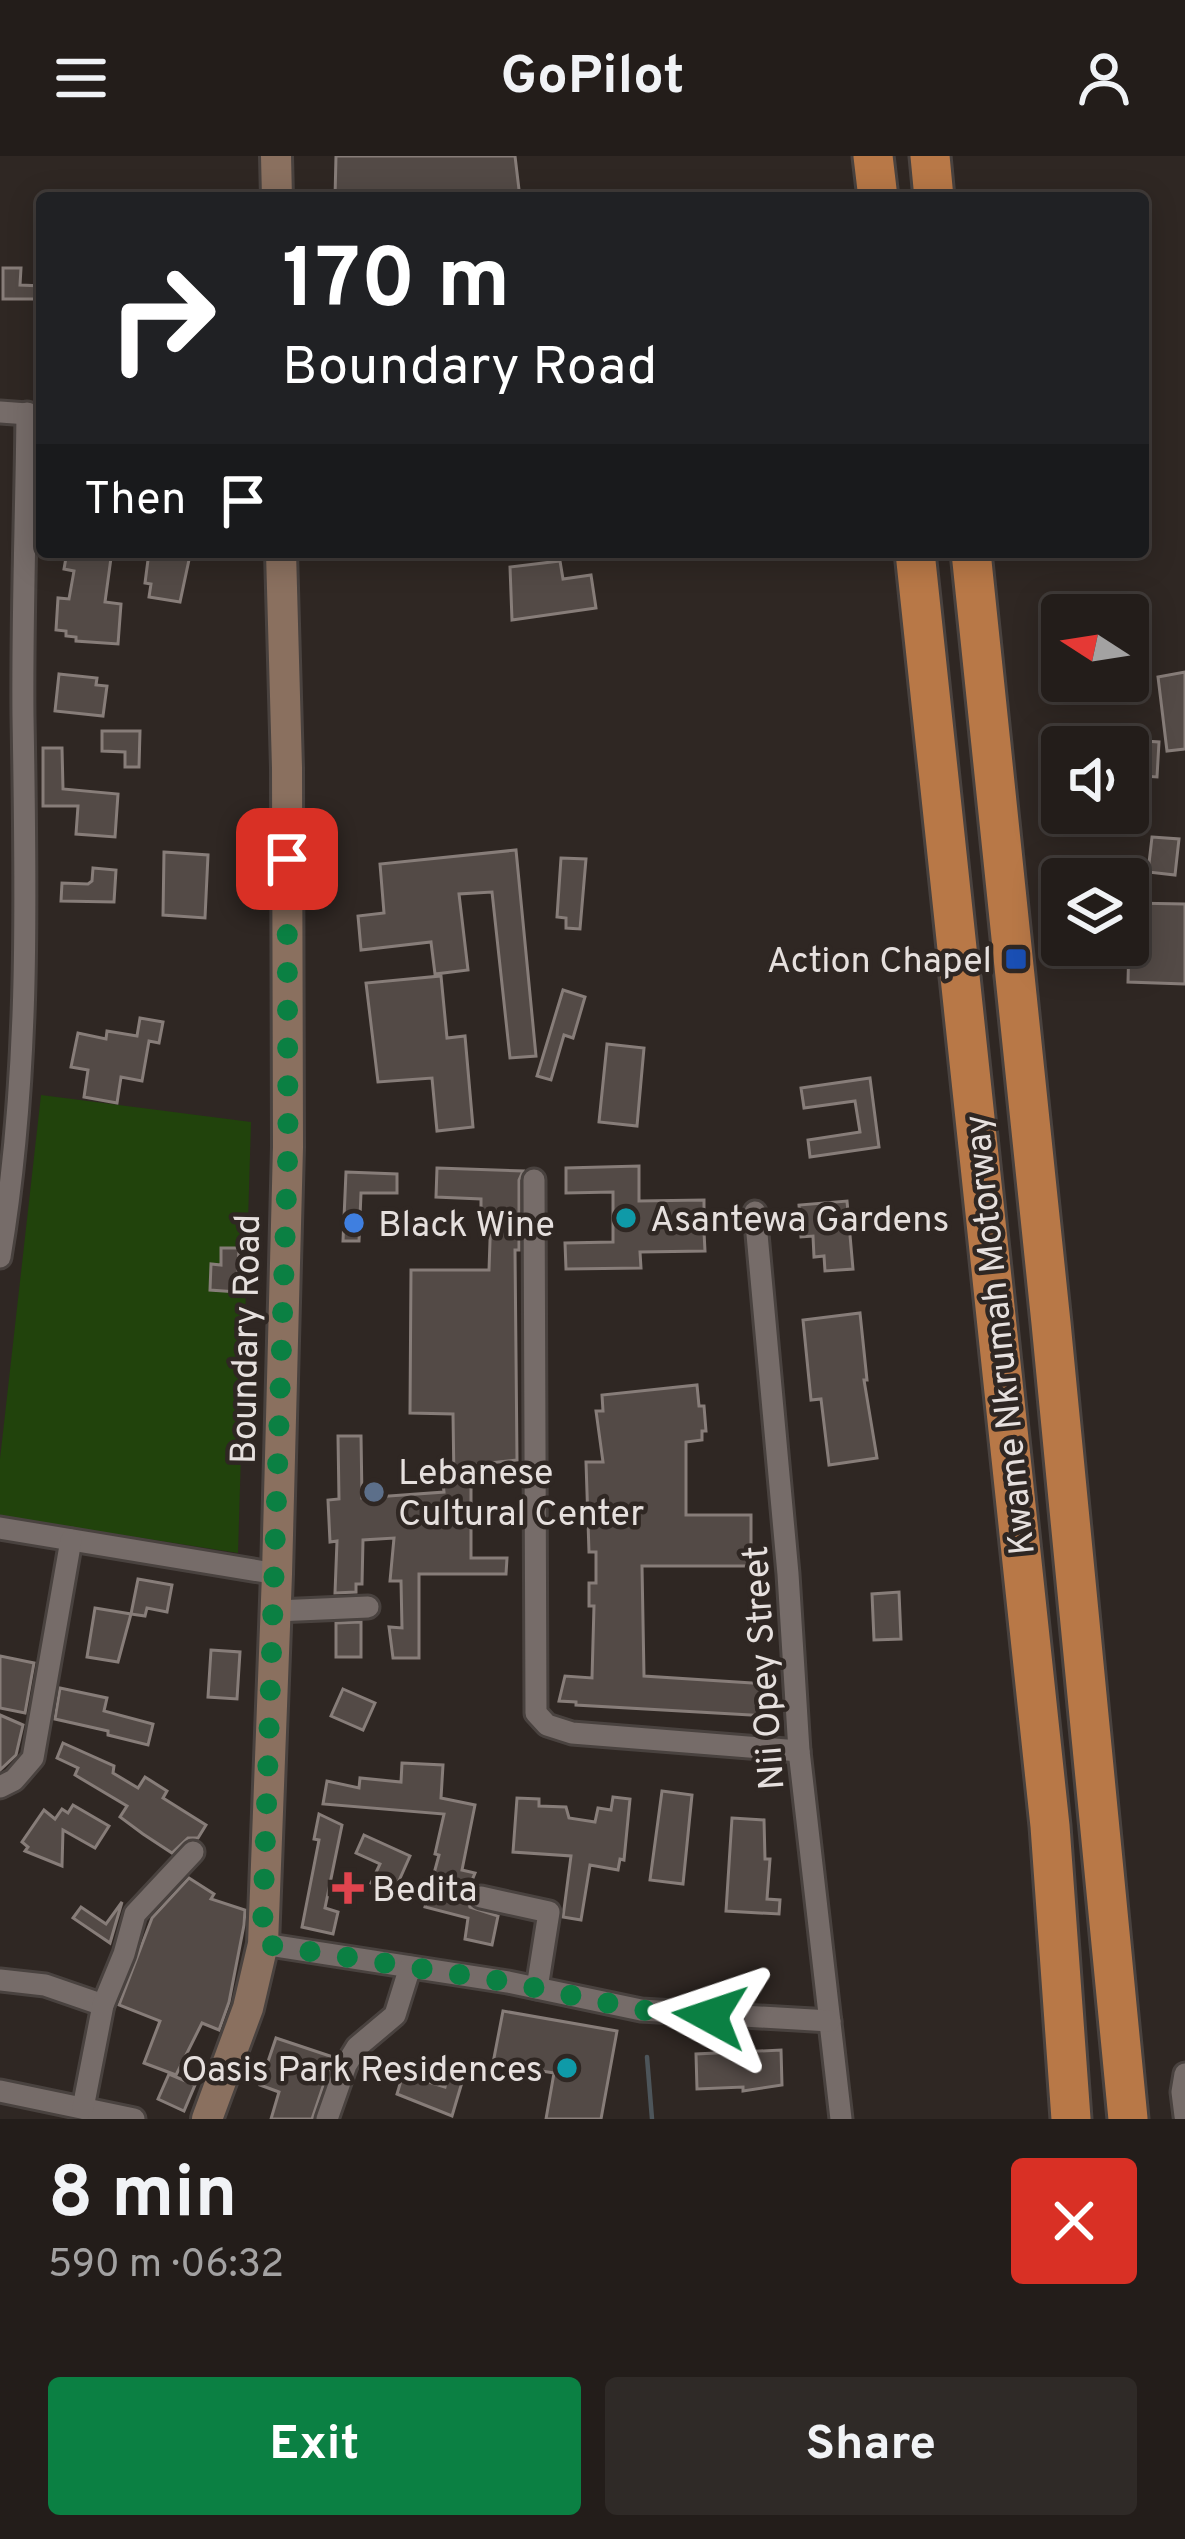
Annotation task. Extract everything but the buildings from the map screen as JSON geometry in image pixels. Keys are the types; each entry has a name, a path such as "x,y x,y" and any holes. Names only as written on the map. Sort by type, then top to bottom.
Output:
{"highway":[{"path":"873,156 877,192"},
{"path":"930,156 933,192"},
{"name":"Kwame Nkrumah Motorway","path":"916,558 1050,1826 1071,2119"},
{"name":"Kwame Nkrumah Motorway","path":"972,558 1128,2119"}],"main road":[{"path":"276,156 277,192"},
{"name":"Boundary Road","path":"207,2119 248,2008 262,1944 288,1147 281,558"}],"street":[{"path":"0,412 35,414 12,710 26,860 10,1062 17,1136 0,1257"},
{"path":"533,1180 536,1713 547,1725 572,1733 799,1751"},
{"name":"Nii Opey Street","path":"755,1212 799,1751 841,2119"},
{"path":"0,1528 277,1574"},
{"path":"0,1787 14,1780 33,1758 71,1540"},
{"path":"276,1611 368,1607"},
{"path":"83,2108 103,2005 135,1914 193,1852"},
{"path":"481,1897 550,1912 537,1988"},
{"path":"262,1944 537,1988 641,2010 830,2021"},
{"path":"327,2119 357,2047 395,2015 410,1967"},
{"path":"0,1980 45,1985 103,2005"},
{"path":"1185,2074 1185,2116"},
{"path":"0,2090 134,2119"}],"green space":[{"path":"41,1095 251,1122 238,1553 0,1516 0,1459"}],"waterway":[{"path":"647,2057 652,2119"}],"place":[{"name":"Action Chapel","path":"1016,959"},
{"name":"Asantewa Gardens","path":"626,1218"},
{"name":"Black Wine","path":"354,1223"},
{"name":"Lebanese Cultural Center","path":"374,1492"},
{"name":"Bedita","path":"348,1888"},
{"name":"Oasis Park Residences","path":"567,2068"}],"route":[{"path":"287,859 288,1147 262,1944 508,1982 641,2010 710,2016"}]}
